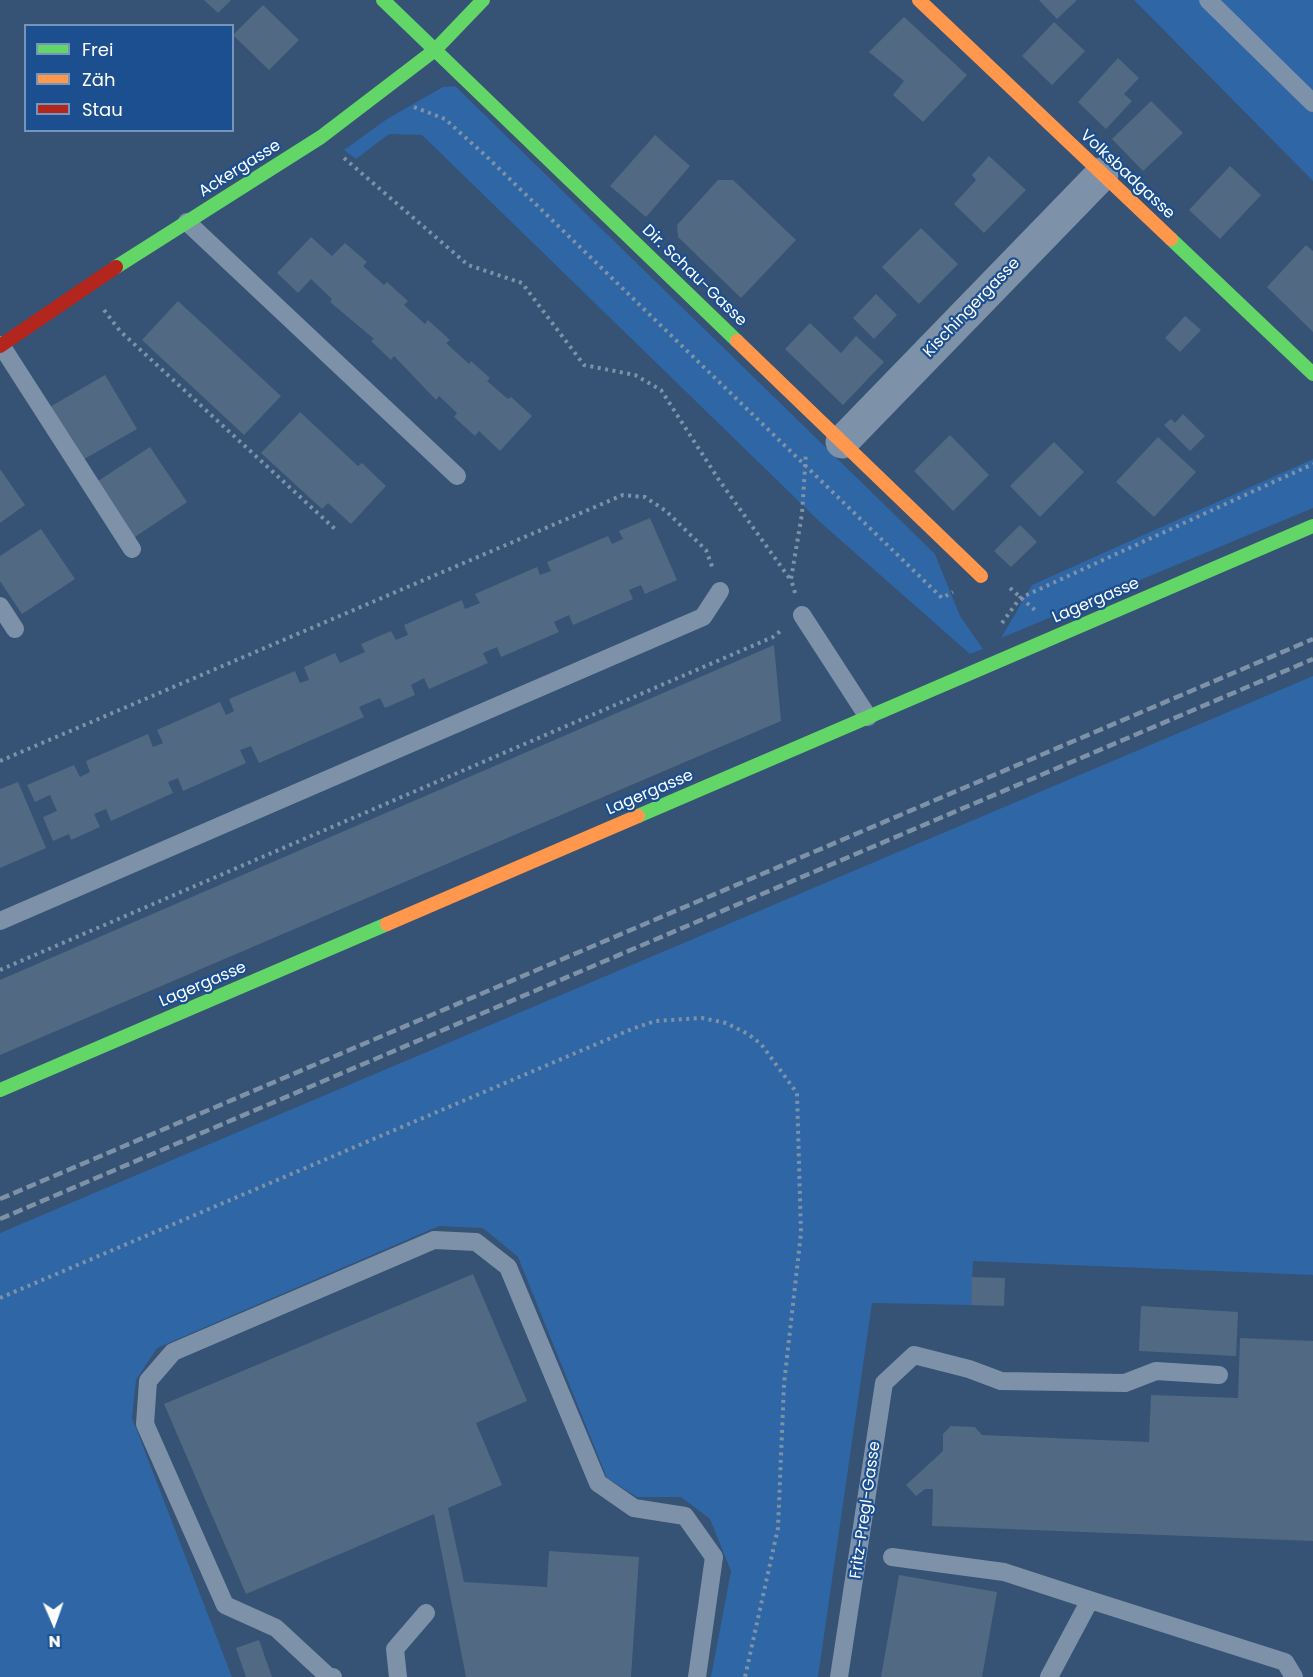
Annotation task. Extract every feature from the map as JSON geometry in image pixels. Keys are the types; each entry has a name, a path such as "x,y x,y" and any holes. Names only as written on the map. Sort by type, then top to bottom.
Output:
{"street":[{"name":"Dir. Schau-Gasse","path":"383,0 981,576"},
{"name":"Ackergasse","path":"0,345 85,287 321,137 435,50 483,0"},
{"name":"Volksbadgasse","path":"919,0 1313,374"},
{"name":"Kischingergasse","path":"842,442 1102,174"},
{"name":"Lagergasse","path":"0,1090 1313,526"}],"lane":[{"path":"1208,0 1313,103"},
{"path":"187,222 457,476"},
{"path":"0,345 132,549"},
{"path":"0,921 703,617 720,591"},
{"path":"0,606 15,629"},
{"path":"802,615 868,717"},
{"path":"333,1677 329,1677 276,1628 225,1605 145,1424 148,1381 172,1352 434,1240 476,1242 507,1267 598,1483 634,1508 685,1516 714,1557 697,1677"},
{"name":"Fritz-Pregl-Gasse","path":"839,1677 885,1383 914,1355 969,1369 1001,1381 1125,1383 1156,1371 1219,1375"},
{"path":"892,1557 1004,1572 1285,1662 1294,1677"},
{"path":"1049,1677 1090,1600"},
{"path":"398,1677 395,1649 426,1613"}],"path":[{"path":"380,93 445,119 942,598 981,576 1002,581 1061,634"},
{"path":"321,137 468,266 522,284 584,364 635,375 662,390 719,480 791,579 802,615"},
{"path":"85,287 120,331 336,530"},
{"path":"791,579 802,514 806,408"},
{"path":"990,664 990,640 1020,598 1313,464"},
{"path":"0,760 622,495 645,497 666,511 706,550 720,591"},
{"path":"0,970 773,637"},
{"path":"0,1298 632,1029 655,1021 702,1018 726,1023 748,1034 761,1044 797,1093 801,1233 784,1384 778,1528 745,1677"}],"shaded area":[{"path":"1134,0 1313,0 1313,181"},
{"path":"455,86 935,554 960,616 983,649 970,654 820,522 422,135 389,134 356,159 344,150 387,119 443,87"},
{"path":"1313,459 1313,508 1001,638 1032,585"},
{"path":"1313,676 1313,1275 973,1261 971,1305 872,1303 818,1677 711,1677 731,1571 710,1519 681,1497 637,1497 607,1478 518,1257 483,1228 439,1226 157,1348 136,1380 132,1418 232,1677 0,1677 0,1233"}],"building":[{"path":"204,0 231,0 218,13"},
{"path":"1039,0 1077,0 1057,19"},
{"path":"263,5 299,40 269,70 234,34"},
{"path":"904,17 967,75 923,122 893,95 904,81 869,52"},
{"path":"1054,22 1085,51 1052,85 1022,56"},
{"path":"1118,58 1139,78 1124,94 1132,101 1106,129 1078,102"},
{"path":"1151,101 1183,133 1143,171 1112,139"},
{"path":"655,135 690,166 646,217 610,186"},
{"path":"989,156 1026,190 984,233 954,204 976,180 972,175"},
{"path":"1230,166 1261,195 1220,239 1189,210"},
{"path":"718,180 733,180 796,240 741,298 678,237 677,225"},
{"path":"921,228 958,264 919,304 882,267"},
{"path":"311,237 332,256 345,243 367,262 363,266 384,285 387,282 408,301 404,305 425,324 428,320 450,340 446,343 469,364 471,361 490,378 487,381 508,399 511,397 532,416 500,451 479,431 475,436 454,417 457,413 439,396 436,400 394,356 391,360 371,341 374,339 330,302 332,299 311,279 298,293 277,273"},
{"path":"1306,245 1313,251 1313,332 1267,287"},
{"path":"876,294 897,315 874,339 853,318"},
{"path":"178,301 281,396 244,435 142,340"},
{"path":"1185,316 1201,330 1180,352 1165,338"},
{"path":"810,323 841,353 856,336 884,362 843,405 785,349"},
{"path":"105,375 137,429 79,462 48,408"},
{"path":"300,412 358,466 362,463 386,486 351,524 328,503 322,509 261,453"},
{"path":"1183,414 1205,436 1190,451 1164,425 1171,419 1175,423"},
{"path":"950,435 989,475 953,511 914,471"},
{"path":"1158,437 1196,472 1154,517 1116,482"},
{"path":"1054,442 1084,472 1040,517 1010,486"},
{"path":"150,447 187,502 132,539 95,483"},
{"path":"0,469 25,505 0,523"},
{"path":"650,518 677,580 645,594 641,585 629,590 633,599 573,625 569,615 554,622 559,632 501,657 497,647 483,653 488,663 429,689 424,678 411,685 415,695 385,708 380,698 359,707 364,717 259,763 251,746 240,750 246,763 183,791 178,778 168,782 173,793 111,821 106,809 94,814 100,827 71,840 69,834 53,841 43,817 57,811 50,795 35,802 27,785 74,765 80,777 90,772 86,761 148,734 153,747 163,743 157,730 220,702 226,715 234,711 229,699 295,671 300,683 309,680 304,667 335,653 340,663 365,652 361,644 391,631 396,640 408,635 404,625 462,600 465,609 480,603 475,594 537,567 540,575 551,571 547,562 608,536 612,544 623,539 619,531"},
{"path":"1020,525 1037,542 1011,567 994,551"},
{"path":"41,529 75,579 22,614 0,581 0,556"},
{"path":"774,645 781,721 0,1055 0,980"},
{"path":"18,782 46,848 0,868 0,789"},
{"path":"473,1274 527,1401 476,1423 502,1485 448,1508 464,1582 547,1587 549,1551 639,1557 631,1677 466,1677 434,1514 246,1594 164,1404"},
{"path":"972,1277 1005,1278 1004,1306 971,1305"},
{"path":"1141,1306 1238,1312 1236,1356 1139,1351"},
{"path":"1240,1338 1313,1341 1313,1541 932,1526 933,1489 925,1489 916,1496 906,1485 943,1451 943,1434 951,1426 975,1427 982,1435 1149,1442 1151,1395 1238,1398"},
{"path":"899,1575 997,1592 982,1677 881,1677"},
{"path":"259,1640 272,1677 246,1677 236,1648"}],"railway":[{"path":"0,1199 1313,639"},
{"path":"0,1219 1313,659"}],"traffic: fast":[{"path":"383,0 737,341"},
{"path":"116,267 321,137 435,50 483,0"},
{"path":"1171,239 1313,374"},
{"path":"638,816 1313,526"},
{"path":"0,1090 387,924"}],"traffic: slow":[{"path":"919,0 1171,239"},
{"path":"737,341 981,576"},
{"path":"387,924 638,816"}],"traffic: jam":[{"path":"0,346 116,267"}]}
